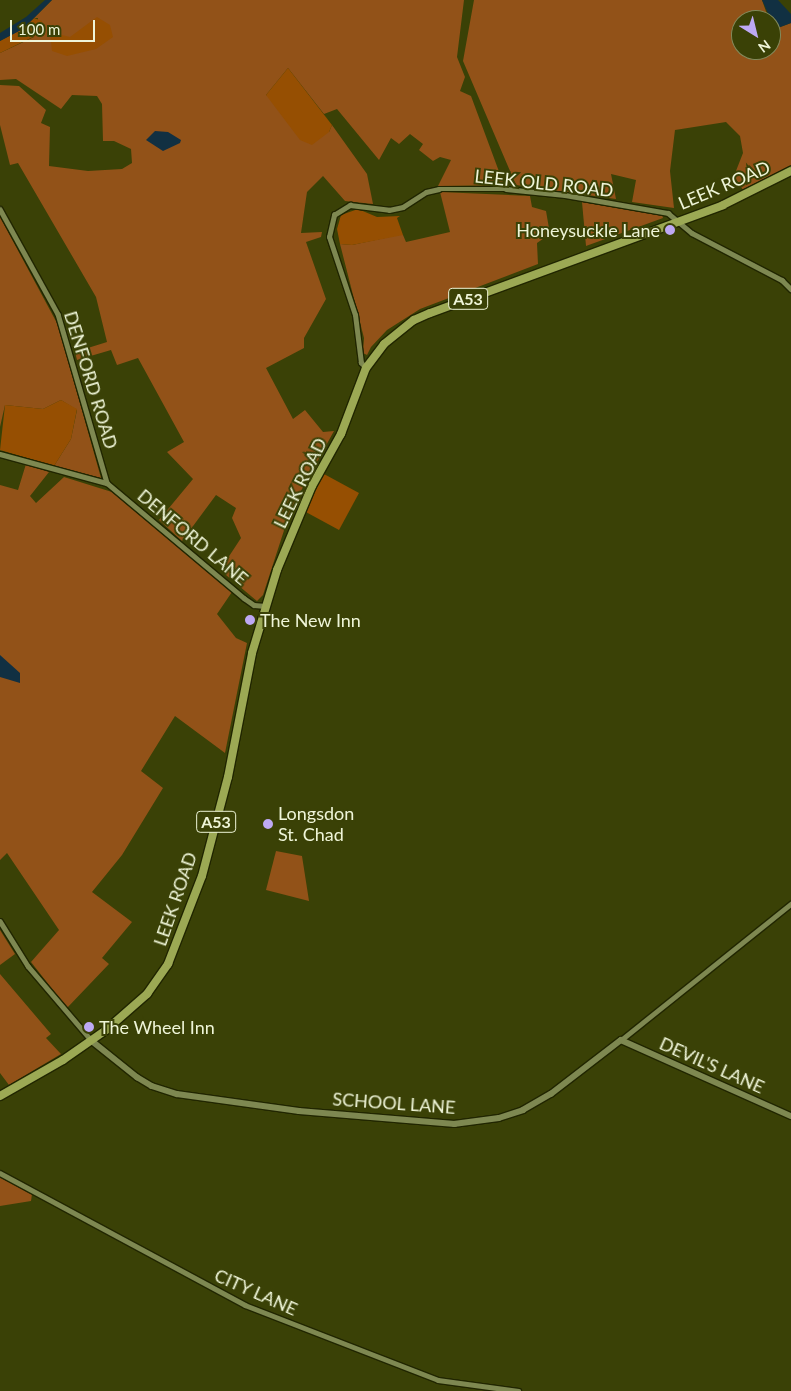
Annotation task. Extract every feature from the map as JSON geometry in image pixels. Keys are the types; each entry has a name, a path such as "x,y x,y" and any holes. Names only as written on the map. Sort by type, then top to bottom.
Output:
{"highway":[{"name":"LEEK ROAD","path":"92,1041 147,994 168,964 179,939 202,876 226,786 252,653 265,606 296,520 342,434 366,368 384,344 422,316 743,196 791,171"},
{"name":"A53","path":"0,1096 92,1041"}],"street":[{"name":"LEEK OLD ROAD","path":"366,368 361,363 355,315 329,236 329,226 340,208 350,205 389,210 404,207 426,192 439,189 506,189 566,195 668,212 679,221"},
{"name":"DENFORD ROAD","path":"0,209 58,314 107,483"},
{"path":"679,221 692,233 782,280 791,288"},
{"path":"0,454 107,483"},
{"name":"DENFORD LANE","path":"107,483 244,598 254,604 265,606"},
{"name":"SCHOOL LANE","path":"92,1041 137,1077 152,1086 177,1094 299,1111 454,1124 499,1118 523,1110 551,1094 791,904"},
{"path":"0,921 33,972 92,1041"},
{"name":"DEVIL'S LANE","path":"621,1040 791,1116"},
{"name":"CITY LANE","path":"0,1173 245,1305 438,1380 518,1391"}],"shaded area":[{"path":"52,0 464,0 457,57 465,77 460,91 471,96 504,185 438,186 451,160 440,157 433,161 419,150 423,144 410,134 399,144 391,138 379,160 337,109 324,114 288,68 266,95 329,132 332,125 367,174 373,204 345,201 323,176 307,192 301,233 322,232 321,237 306,242 326,299 304,338 304,348 266,368 293,419 305,410 323,432 334,431 291,509 263,595 257,601 220,570 241,538 232,518 236,508 216,495 182,541 159,520 193,479 167,452 184,442 138,358 117,365 111,350 77,360 75,352 107,342 96,297 18,163 10,165 0,125 0,85 19,86 46,110 41,123 50,127 49,166 88,171 122,169 132,163 131,149 114,141 103,141 102,104 97,96 72,95 61,109 16,79 0,80 0,53 34,37 38,18 34,18"},
{"path":"474,0 762,0 766,10 731,10 731,60 781,60 781,27 791,23 791,165 743,190 734,176 743,153 740,136 726,122 675,130 670,171 674,208 632,202 636,180 611,174 616,199 516,185 463,61"},
{"path":"97,17 110,25 113,37 96,49 67,56 52,51 50,32 70,37"},
{"path":"34,18 42,21 39,34 0,53 0,41 22,29"},
{"path":"288,68 332,125 329,132 312,145 300,140 266,95"},
{"path":"440,192 530,196 532,207 546,211 550,234 537,243 538,264 420,309 387,330 371,347 367,355 363,353 364,338 340,244 352,245 399,235 403,235 406,242 450,232"},
{"path":"582,202 662,215 663,218 586,246"},
{"path":"358,209 377,217 400,216 397,218 403,235 352,245 340,244 337,229 341,215"},
{"path":"0,217 58,325 101,478 54,466 71,439 77,410 61,400 43,409 5,405 0,427"},
{"path":"61,400 77,409 71,439 54,466 0,450 5,405 43,409"},
{"path":"26,464 49,472 30,496 36,503 64,477 112,492 232,592 217,614 236,638 247,643 225,753 175,716 141,771 163,788 122,855 92,892 132,922 102,958 109,964 67,1008 31,962 59,930 7,853 0,860 0,485 18,490"},
{"path":"324,474 359,493 339,530 304,511"},
{"path":"276,851 302,856 309,901 266,890"},
{"path":"0,930 15,954 0,965"},
{"path":"0,974 51,1034 46,1038 61,1054 9,1085 0,1073"},
{"path":"0,1175 32,1194 31,1201 0,1206"}],"water":[{"path":"45,0 52,0 23,29 0,41 0,33 26,17"},
{"path":"762,0 778,0 791,14 791,23 781,27 781,10 766,10"},
{"path":"155,131 168,132 181,140 180,143 163,151 146,140"},
{"path":"0,655 20,673 20,683 0,677"}],"place":[{"name":"Honeysuckle Lane","path":"670,230"},
{"name":"The New Inn","path":"250,620"},
{"name":"Longsdon St. Chad","path":"268,824"},
{"name":"The Wheel Inn","path":"89,1027"}]}
